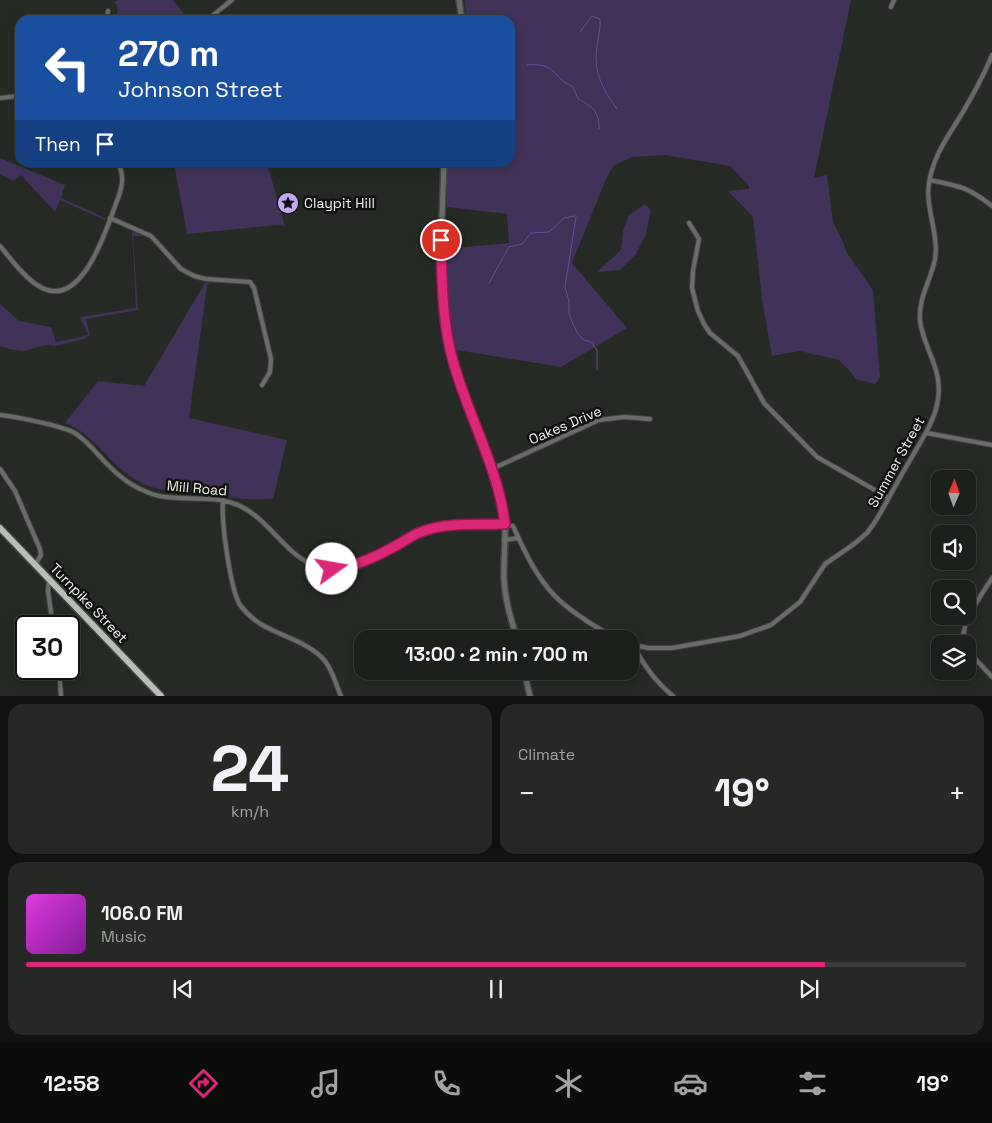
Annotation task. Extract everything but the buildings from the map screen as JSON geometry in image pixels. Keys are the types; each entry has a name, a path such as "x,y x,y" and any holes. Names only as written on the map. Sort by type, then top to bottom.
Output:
{"highway":[{"name":"Turnpike Street","path":"0,528 161,696"}],"street":[{"path":"213,15 232,0"},
{"path":"459,0 461,15"},
{"path":"891,7 894,0"},
{"path":"108,11 108,15"},
{"name":"Summer Street","path":"639,646 648,648 672,648 740,636 771,625 800,602 825,564 854,544 867,533 875,522 935,414 939,392 935,364 920,322 922,296 932,270 936,249 930,203 930,180 942,146 975,92 992,55"},
{"path":"0,98 15,96"},
{"path":"0,246 26,276 47,290 58,291 77,282 87,270 122,187 123,175 120,167"},
{"path":"444,167 441,240 446,333 460,384 492,469 503,505 505,524 504,582 514,630"},
{"path":"930,180 972,190 992,206"},
{"path":"110,218 151,236 181,269 194,276 206,279 250,282 254,288 271,360 270,372 262,385"},
{"path":"689,223 699,239 692,288 698,311 707,329 738,356 764,403 817,457 889,498"},
{"name":"Mill Road","path":"0,415 55,426 74,432 119,475 144,491 165,498 223,500 241,506 253,513 303,559 312,565 326,569 341,568 370,558 419,532 460,526 505,524"},
{"name":"Oakes Drive","path":"492,469 599,420 624,417 650,419"},
{"path":"926,432 992,445"},
{"path":"0,469 15,491 40,549 41,555 35,565"},
{"path":"223,500 223,527 235,594 240,605 260,623 319,655 329,668 341,696"},
{"path":"505,524 513,526 538,576 555,596 603,630"},
{"path":"504,540 518,538"},
{"path":"964,635 964,628 992,578"},
{"path":"49,580 48,591 51,615"},
{"path":"639,655 656,680 673,696"},
{"path":"976,660 992,678"},
{"path":"60,680 61,696"},
{"path":"526,680 530,696"}],"shaded area":[{"path":"118,0 173,0 185,15 116,15 118,11 114,2"},
{"path":"465,0 851,0 814,178 827,175 833,222 847,253 873,290 880,377 875,384 855,379 839,360 800,351 772,356 762,299 753,217 728,191 749,189 749,186 730,166 664,155 632,157 613,166 572,263 627,328 561,367 456,350 450,344 447,332 443,249 509,243 507,214 447,207 447,167 515,167 515,15 466,15"},
{"path":"0,158 15,164 15,167 22,167 65,185 61,198 105,218 105,220 60,200 55,212 21,175 13,181 0,174"},
{"path":"175,167 268,167 285,226 278,225 187,234"},
{"path":"645,204 651,210 646,234 636,254 620,270 597,272 621,250 623,231 629,215"},
{"path":"132,231 143,236 133,236 138,310 86,319 90,335 84,339 56,346 46,345 24,351 0,346 0,304 19,321 51,327 56,342 88,334 80,317 136,308"},
{"path":"206,281 210,281 207,286 189,418 287,440 273,499 242,499 151,487 130,476 83,433 65,423 98,381 144,386"}],"waterway":[{"path":"580,32 592,16 600,19 596,65 606,92 617,109"},
{"path":"527,65 549,68 573,87 578,99 594,110 598,118 599,129"},
{"path":"489,283 509,247 522,244 531,233 549,232 564,218 575,216"},
{"path":"576,217 565,287 569,301 569,314 577,333 584,340 591,342 597,350 597,370"}],"place":[{"name":"Claypit Hill","path":"288,203"}],"route":[{"path":"332,569 372,558 419,532 442,527 505,524 503,505 496,479 460,384 446,333 441,240"}]}
